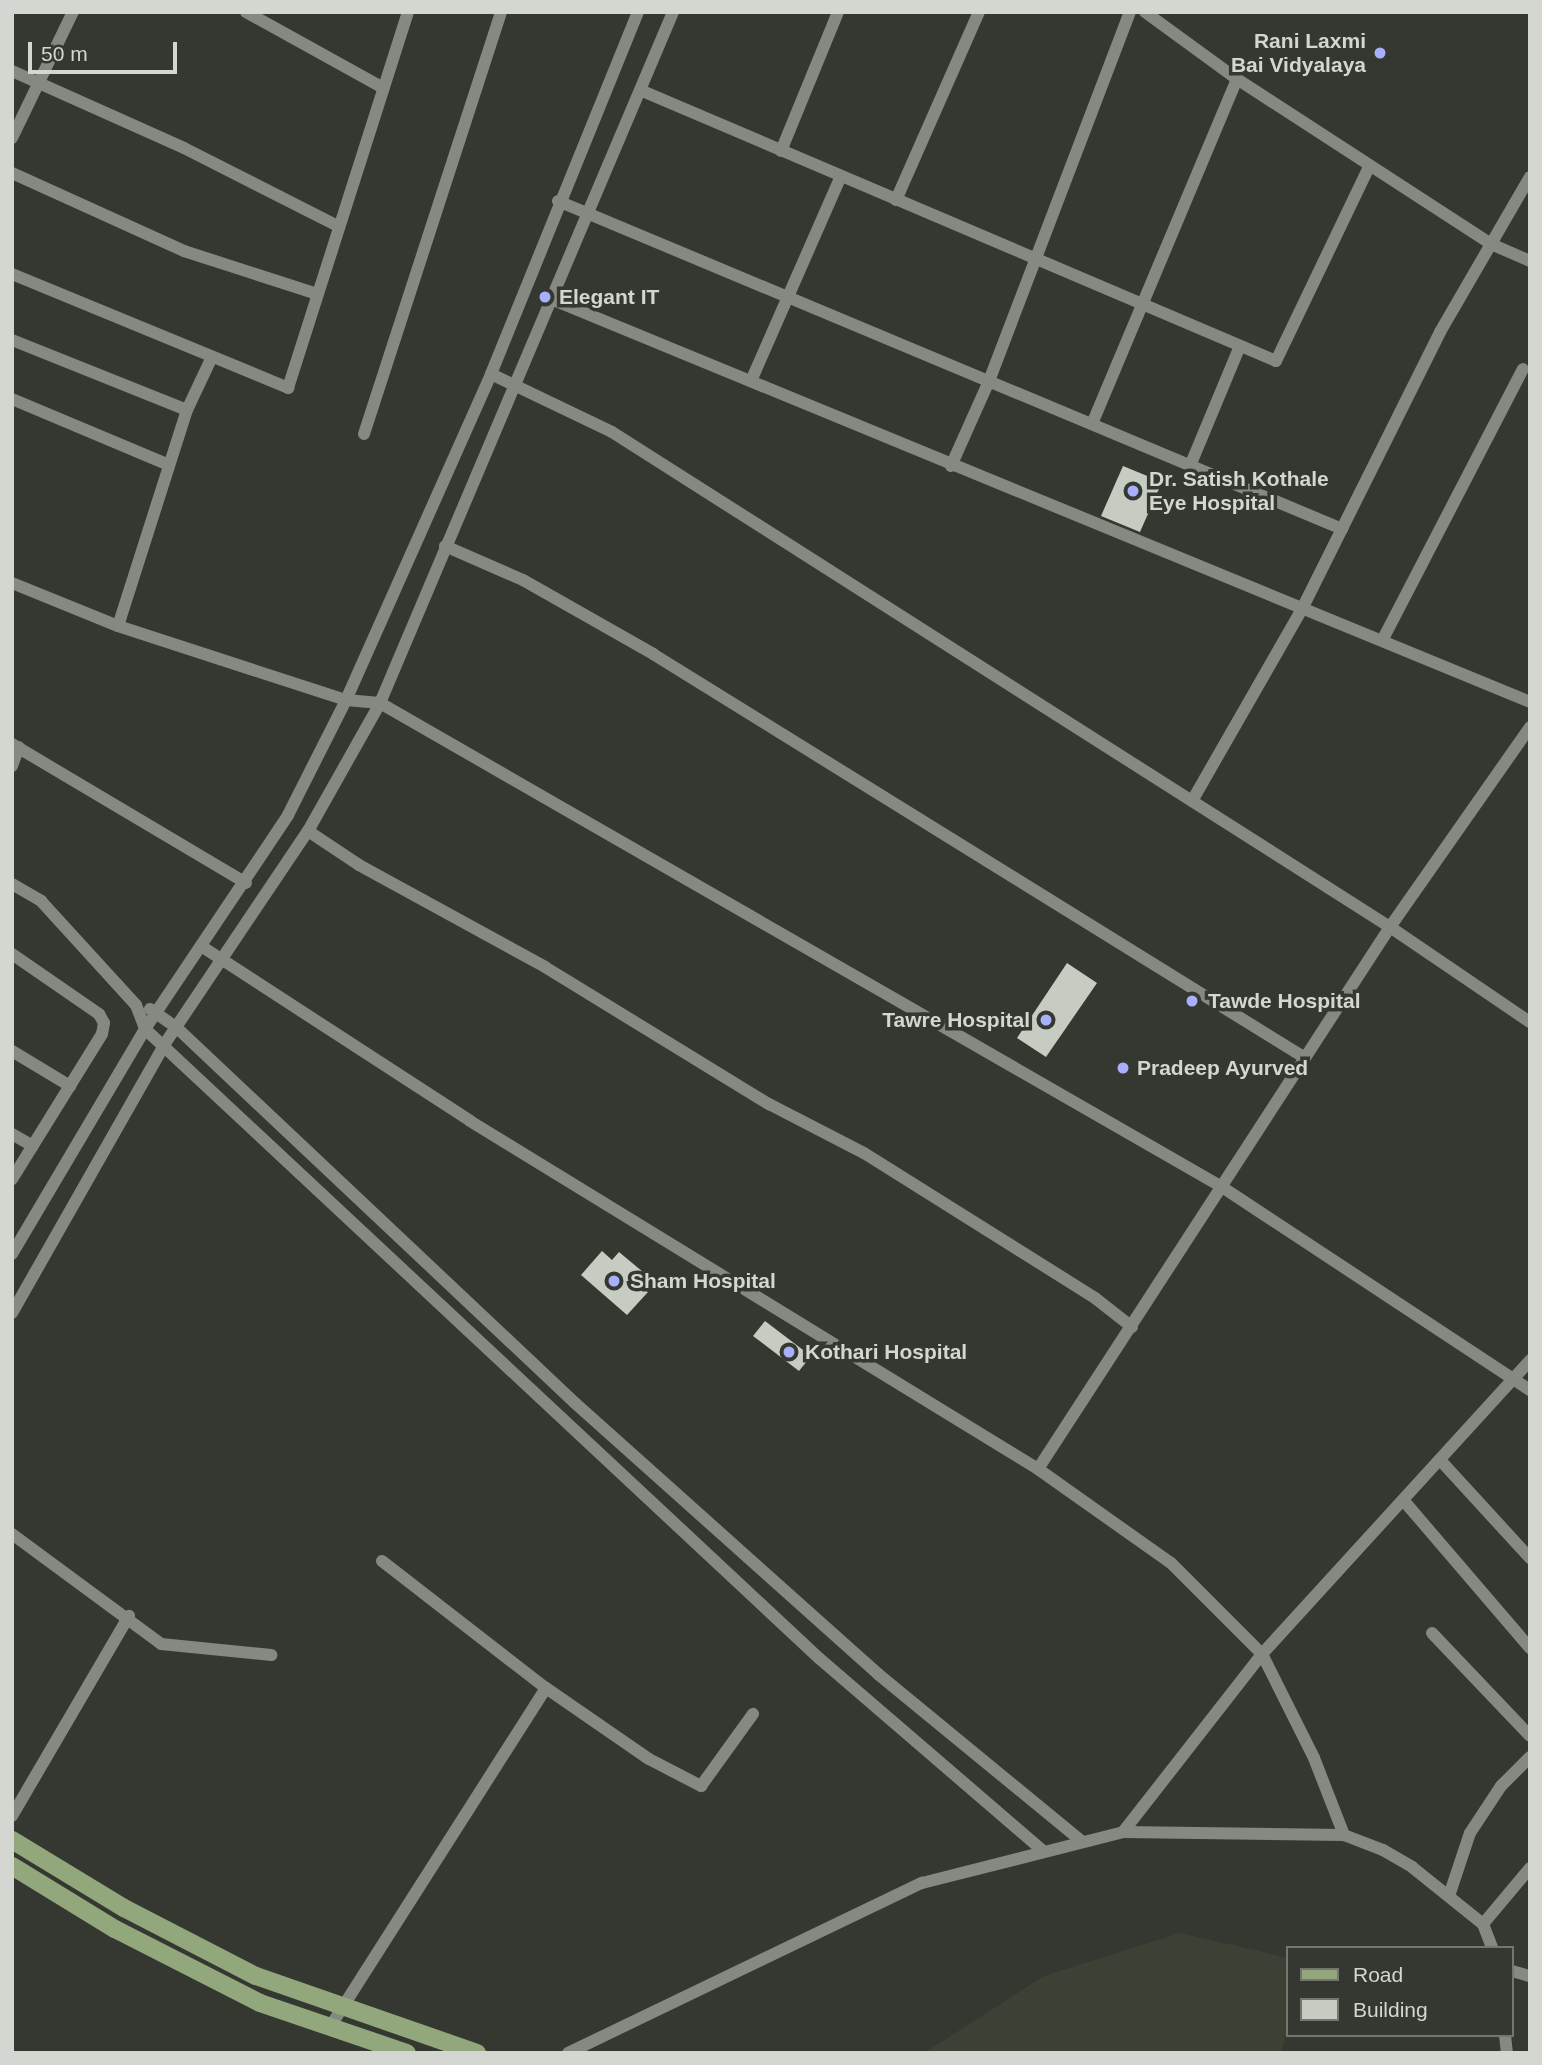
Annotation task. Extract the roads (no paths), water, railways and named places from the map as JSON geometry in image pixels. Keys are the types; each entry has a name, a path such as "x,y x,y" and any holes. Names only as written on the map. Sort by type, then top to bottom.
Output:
{"main road":[{"path":"12,1840 124,1909 256,1976 477,2053"},
{"path":"12,1866 115,1929 260,2003 330,2028 368,2047 407,2053"}],"street":[{"path":"12,138 73,12"},
{"path":"246,12 383,88"},
{"path":"12,274 211,359 288,388 408,12"},
{"path":"364,434 501,12"},
{"path":"12,1254 16,1238 145,1029 246,883 288,815 346,700 491,374 558,201 638,12"},
{"path":"12,1313 164,1045 308,831 380,703 673,12"},
{"path":"782,150 838,12"},
{"path":"897,200 979,12"},
{"path":"951,466 989,381 1130,12"},
{"path":"1145,12 1237,79 1490,244 1530,261"},
{"path":"12,71 184,148 338,226"},
{"path":"1092,424 1237,79"},
{"path":"640,90 1276,361 1370,165"},
{"path":"12,173 184,251 317,295"},
{"path":"751,381 790,298 841,176"},
{"path":"1192,801 1302,609 1440,332 1530,177"},
{"path":"558,201 1342,529"},
{"path":"551,299 951,466 1382,639 1530,702"},
{"path":"12,340 187,410"},
{"path":"1190,466 1240,346"},
{"path":"117,625 187,410 211,359"},
{"path":"1382,639 1523,369"},
{"path":"491,374 517,384 612,432 1390,927 1530,1022"},
{"path":"12,399 169,465"},
{"path":"445,546 523,580 653,654 1305,1058"},
{"path":"12,583 117,625 346,700 380,703 1222,1187 1530,1391"},
{"path":"1038,1469 1390,927 1530,727"},
{"path":"12,766 15,746 246,883"},
{"path":"308,831 359,865 545,967 769,1104 864,1153 1094,1298 1132,1326"},
{"path":"12,884 41,901 136,1005 145,1029 820,1659 1042,1851"},
{"path":"201,946 470,1121 1038,1469 1171,1563 1262,1654 1319,1770 1344,1835"},
{"path":"12,954 99,1014 103,1023 102,1034 12,1179"},
{"path":"136,1005 157,1012 176,1027 592,1418 878,1674 1081,1841"},
{"path":"12,1051 70,1086"},
{"path":"12,1134 33,1146"},
{"path":"1123,1832 1262,1654 1441,1461 1530,1360"},
{"path":"578,1432 592,1418"},
{"path":"1441,1461 1530,1558"},
{"path":"1404,1501 1530,1648"},
{"path":"12,1534 129,1616 161,1644 271,1655"},
{"path":"382,1561 547,1688 649,1759 701,1786 753,1714"},
{"path":"12,1816 129,1616"},
{"path":"1432,1633 1530,1736"},
{"path":"330,2028 547,1688"},
{"path":"1449,1896 1470,1833 1501,1786 1530,1756"},
{"path":"568,2053 922,1883 1123,1832 1344,1835 1383,1850 1449,1896 1483,1924 1491,1946"},
{"path":"1483,1924 1530,1868"}],"place":[{"name":"Rani Laxmi Bai Vidyalaya","path":"1380,53"},
{"name":"Elegant IT","path":"545,297"},
{"name":"Dr. Satish Kothale Eye Hospital","path":"1133,491"},
{"name":"Tawde Hospital","path":"1192,1001"},
{"name":"Tawre Hospital","path":"1046,1020"},
{"name":"Pradeep Ayurved","path":"1123,1068"},
{"name":"Sham Hospital","path":"614,1281"},
{"name":"Kothari Hospital","path":"789,1352"}]}
